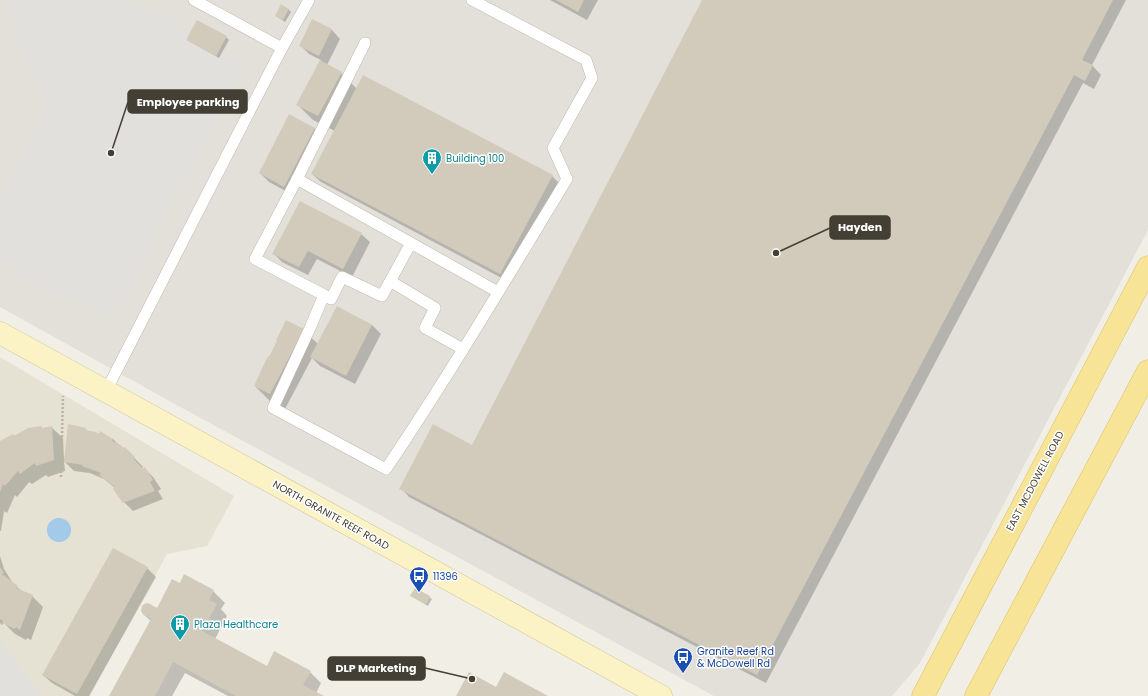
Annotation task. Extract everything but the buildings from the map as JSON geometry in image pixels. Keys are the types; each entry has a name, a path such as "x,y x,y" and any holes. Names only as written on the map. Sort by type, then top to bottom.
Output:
{"main road":[{"name":"EAST MCDOWELL ROAD","path":"922,694 1145,279"},
{"path":"976,696 1148,371"}],"street":[{"name":"NORTH GRANITE REEF ROAD","path":"0,333 661,696"}],"lane":[{"path":"194,0 282,48"},
{"path":"106,391 282,48 309,0"},
{"path":"324,295 272,408 386,469 428,406 567,179 553,148 592,78 586,60 472,0"},
{"path":"365,43 255,259 331,299 342,276 382,296 411,243"},
{"path":"297,178 498,292"},
{"path":"390,281 435,308 425,328 463,349"}],"path":[{"path":"61,477 63,396"}],"shaded area":[{"path":"0,0 1148,0 1148,230 920,663 892,696 714,696 173,403 0,307"},
{"path":"18,0 130,0 245,63 109,320 0,261 0,199 47,107 8,17"},
{"path":"0,357 234,496 207,546 167,554 90,696 0,696"},
{"path":"0,640 41,696 0,696"}],"water":[{"path":"59,518 67,522 71,530 67,538 59,542 51,538 47,530 51,522"}],"place":[{"name":"Employee parking","path":"111,153"},
{"name":"Building 100","path":"432,175"},
{"name":"Hayden","path":"776,253"},
{"name":"11396","path":"419,593"},
{"name":"Plaza Healthcare","path":"180,641"},
{"name":"Granite Reef Rd & McDowell Rd","path":"683,674"},
{"name":"DLP Marketing","path":"472,679"}]}
